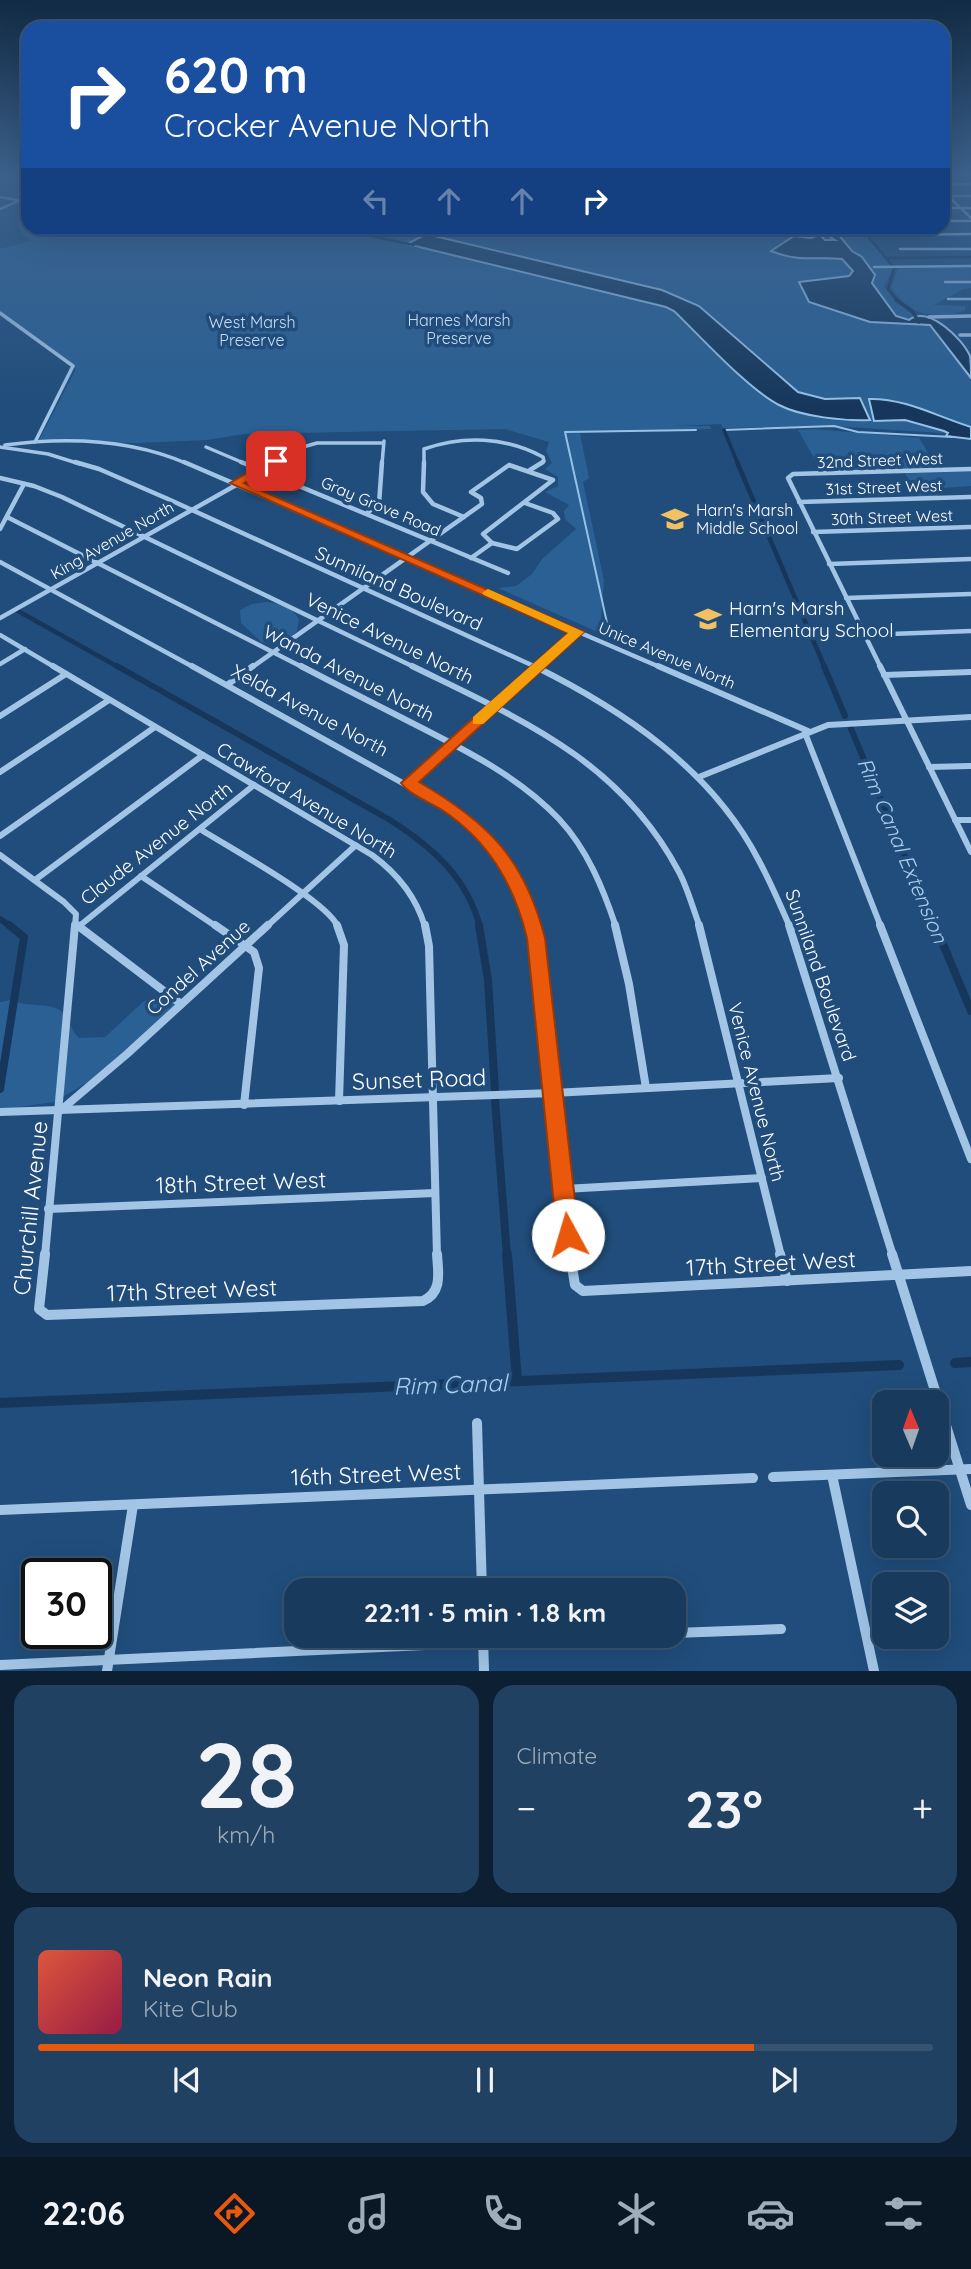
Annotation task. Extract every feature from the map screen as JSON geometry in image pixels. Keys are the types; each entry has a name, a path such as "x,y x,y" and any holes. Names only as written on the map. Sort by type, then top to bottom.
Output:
{"street":[{"path":"874,267 971,266"},
{"path":"945,282 971,282"},
{"path":"948,299 971,299"},
{"path":"0,313 74,366 35,442"},
{"path":"929,317 971,316"},
{"path":"960,335 971,335"},
{"name":"King Avenue North","path":"0,618 303,447 317,443 384,441 379,504 367,513"},
{"name":"Unice Avenue North","path":"0,446 35,442 95,443 135,448 182,461 807,732"},
{"path":"464,517 433,504 423,492 424,449 440,442 505,443 543,457 544,461 530,470"},
{"path":"18,449 22,443"},
{"name":"Sunniland Boulevard","path":"0,446 87,465 536,668 590,694 629,718 661,741 699,777 740,826 770,878 790,927 966,1469 971,1505"},
{"name":"Gray Grove Road","path":"206,447 508,573"},
{"path":"228,685 464,517 483,501 471,494 472,490 509,465 553,480 482,534 492,542 517,549 558,519 553,513 525,503"},
{"name":"32nd Street West","path":"799,502 788,480 789,475 971,470"},
{"name":"Venice Avenue North","path":"0,478 62,497 494,706 548,734 588,762 624,794 665,847 688,893 700,927 787,1281"},
{"path":"0,529 24,484"},
{"name":"31st Street West","path":"799,502 971,497"},
{"path":"799,502 971,852"},
{"name":"Wanda Avenue North","path":"7,517 453,743 499,768 533,793 563,822 592,864 608,897 617,927 646,1088"},
{"name":"30th Street West","path":"813,532 971,527"},
{"path":"471,558 492,542"},
{"path":"829,564 971,559"},
{"name":"Xelda Avenue North","path":"0,562 409,783 449,807 478,829 506,863 523,894 536,938 575,1285"},
{"path":"846,598 971,594"},
{"path":"864,635 971,631"},
{"path":"409,783 577,632"},
{"name":"Crawford Avenue North","path":"0,635 356,845 400,877 417,902 425,920 430,966 438,1285 432,1297"},
{"path":"0,664 24,649"},
{"path":"884,675 971,672"},
{"path":"0,716 66,674"},
{"path":"0,772 109,700"},
{"path":"699,777 807,732 838,723 971,717"},
{"path":"0,836 155,727"},
{"path":"807,732 971,1159"},
{"path":"35,880 203,755"},
{"path":"929,768 971,766"},
{"name":"Claude Avenue North","path":"76,926 254,785"},
{"path":"955,820 971,820"},
{"path":"200,829 303,894 331,915 343,938 345,963 339,1101"},
{"name":"Condel Avenue","path":"60,1111 70,1105 356,845"},
{"path":"0,855 74,909 76,926 181,1004"},
{"path":"141,876 254,952 259,968 244,1105"},
{"name":"Churchill Avenue","path":"39,1309 76,926"},
{"name":"Sunset Road","path":"0,1112 433,1098 839,1078"},
{"path":"564,1189 762,1178"},
{"name":"18th Street West","path":"48,1209 435,1193"},
{"name":"17th Street West","path":"575,1285 583,1291 602,1291 971,1271"},
{"name":"17th Street West","path":"39,1309 47,1315 62,1315 423,1301 432,1297"},
{"path":"477,1423 482,1578"},
{"path":"773,1476 966,1469"},
{"path":"832,1475 874,1671"},
{"name":"16th Street West","path":"0,1510 752,1478"},
{"path":"108,1665 134,1504"},
{"path":"686,1633 781,1629"},
{"path":"0,1665 108,1665 353,1648"},
{"path":"483,1648 484,1671"}],"green space":[{"path":"0,252 880,252 893,268 884,287 920,322 935,325 971,371 971,435 834,426 723,428 721,424 674,426 710,426 711,429 580,433 589,478 583,482 604,580 600,633 498,588 516,586 532,574 542,559 576,529 565,519 564,511 569,505 545,492 558,486 558,477 545,469 552,463 546,451 549,442 505,429 244,434 207,440 138,443 38,442 76,369 0,312"},
{"path":"971,267 971,288 963,289 934,305 965,306 965,310 957,313 934,315 920,312 907,306 891,288 898,268"},
{"path":"798,430 919,438 939,471 971,471 971,486 943,488 935,499 921,499 903,470 822,472"},
{"path":"266,602 285,606 299,619 297,631 285,643 261,642 241,623 240,610 252,604"},
{"path":"163,994 179,1004 109,1069 54,1102 0,1110 0,1002 11,1000 54,1007 64,1014 79,1038 105,1037 144,1001"}],"shaded area":[{"path":"440,252 502,252 662,290 699,306 798,392 825,399 860,398 870,420 848,420 799,413 779,405 739,375 674,311"},
{"path":"774,252 854,252 862,257 875,275 872,283 896,316 909,320 925,317 935,320 960,341 970,356 971,378 930,325 870,322 809,302 799,282 849,276 853,271 842,259 782,255"},
{"path":"869,399 908,405 971,427 971,439 946,436 948,433 944,431 905,420 874,421"}],"waterway":[{"path":"881,252 886,258"},
{"path":"886,258 971,257"},
{"path":"886,258 894,268 888,289 897,301"},
{"path":"897,301 912,311 919,322"},
{"path":"724,430 834,426 858,432 952,437"},
{"path":"609,632 565,432 696,430"},
{"name":"Rim Canal Extension","path":"724,430 738,464"},
{"name":"Rim Canal Extension","path":"737,462 825,668"},
{"path":"18,611 120,668"},
{"path":"117,666 405,830 434,853 457,878 474,909 480,927"},
{"name":"Rim Canal Extension","path":"824,666 845,716"},
{"name":"Rim Canal Extension","path":"851,729 935,927"},
{"path":"0,919 11,927"},
{"path":"0,1089 24,937 9,925"},
{"path":"479,925 488,980 495,1090"},
{"name":"Rim Canal Extension","path":"935,925 971,1011"},
{"path":"495,1100 507,1256"},
{"path":"507,1254 517,1381"},
{"name":"Rim Canal","path":"955,1363 971,1362"},
{"name":"Rim Canal","path":"0,1403 899,1365"}],"slow traffic":[{"path":"478,721 577,632 488,593"}],"place":[{"name":"Harn's Marsh Middle School","path":"675,519"},
{"name":"Harn's Marsh Elementary School","path":"708,619"}],"route":[{"path":"276,461 236,483 577,632 409,783 464,817 478,829 499,852 528,906 536,938 568,1235"}],"park label":[{"name":"Harnes Marsh Preserve","path":"459,329"},
{"name":"West Marsh Preserve","path":"252,331"}]}
